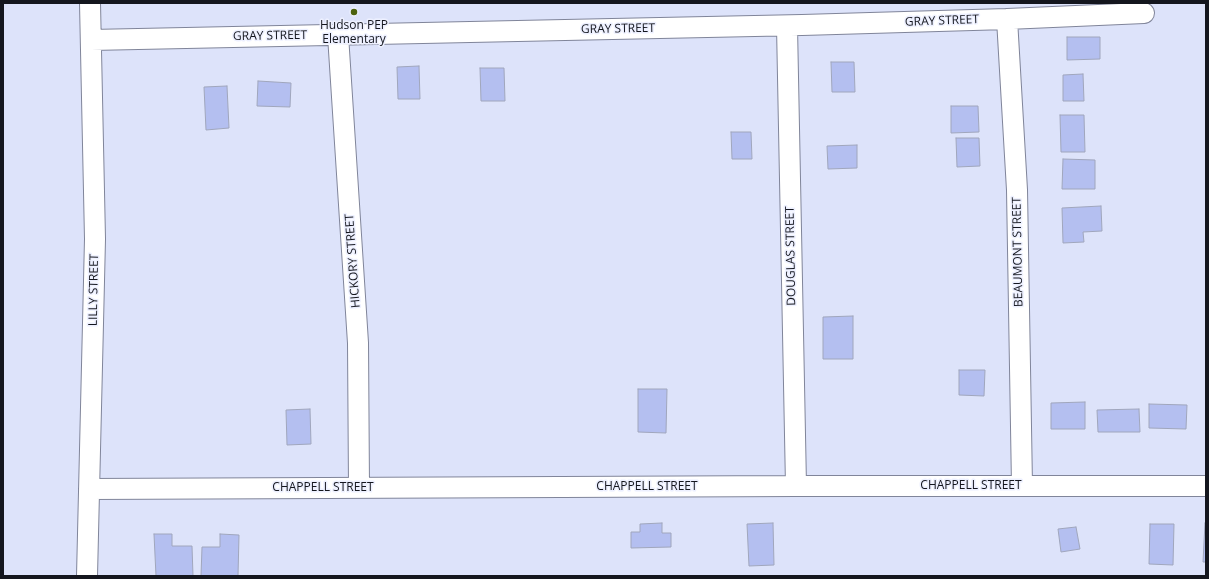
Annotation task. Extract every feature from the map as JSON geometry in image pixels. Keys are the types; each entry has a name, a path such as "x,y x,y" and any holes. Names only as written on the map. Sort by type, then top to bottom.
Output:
{"street":[{"name":"LILLY STREET","path":"87,576 95,239 90,3"},
{"name":"GRAY STREET","path":"91,40 787,26 1144,13"},
{"name":"BEAUMONT STREET","path":"1007,19 1017,190 1022,486"},
{"name":"DOUGLAS STREET","path":"787,26 796,486"},
{"name":"HICKORY STREET","path":"338,35 358,343 359,488"},
{"name":"CHAPPELL STREET","path":"89,489 1206,486"}],"building":[{"path":"1067,37 1100,37 1100,59 1067,60"},
{"path":"831,62 854,62 855,92 832,92"},
{"path":"419,66 420,99 398,99 397,67"},
{"path":"480,68 504,68 505,101 481,101"},
{"path":"1083,74 1084,101 1063,101 1063,75"},
{"path":"258,81 291,83 290,107 257,106"},
{"path":"227,86 229,128 206,130 204,87"},
{"path":"951,106 978,106 979,132 951,133"},
{"path":"1060,115 1084,115 1085,152 1061,152"},
{"path":"731,132 751,132 752,159 732,159"},
{"path":"956,138 979,138 980,166 957,167"},
{"path":"857,145 857,168 828,169 827,146"},
{"path":"1063,159 1095,160 1095,189 1062,189"},
{"path":"1101,206 1102,231 1083,232 1084,242 1063,243 1062,208"},
{"path":"853,316 853,359 823,359 823,317"},
{"path":"959,370 985,370 984,396 959,395"},
{"path":"638,389 667,389 666,433 638,432"},
{"path":"1085,402 1085,429 1051,429 1051,403"},
{"path":"1149,404 1187,405 1186,429 1149,428"},
{"path":"310,409 311,444 287,445 286,410"},
{"path":"1139,409 1140,432 1098,432 1097,410"},
{"path":"662,523 662,533 671,533 671,547 631,548 631,532 640,532 640,524"},
{"path":"773,523 774,565 749,566 747,524"},
{"path":"1205,523 1206,562 1203,562"},
{"path":"1150,524 1174,524 1173,565 1149,564"},
{"path":"1076,527 1080,549 1061,552 1058,529"},
{"path":"154,534 172,534 172,546 192,546 193,576 156,576"},
{"path":"220,534 239,535 238,576 201,576 202,547 220,547"}],"place":[{"name":"Hudson PEP Elementary","path":"354,12"}]}
